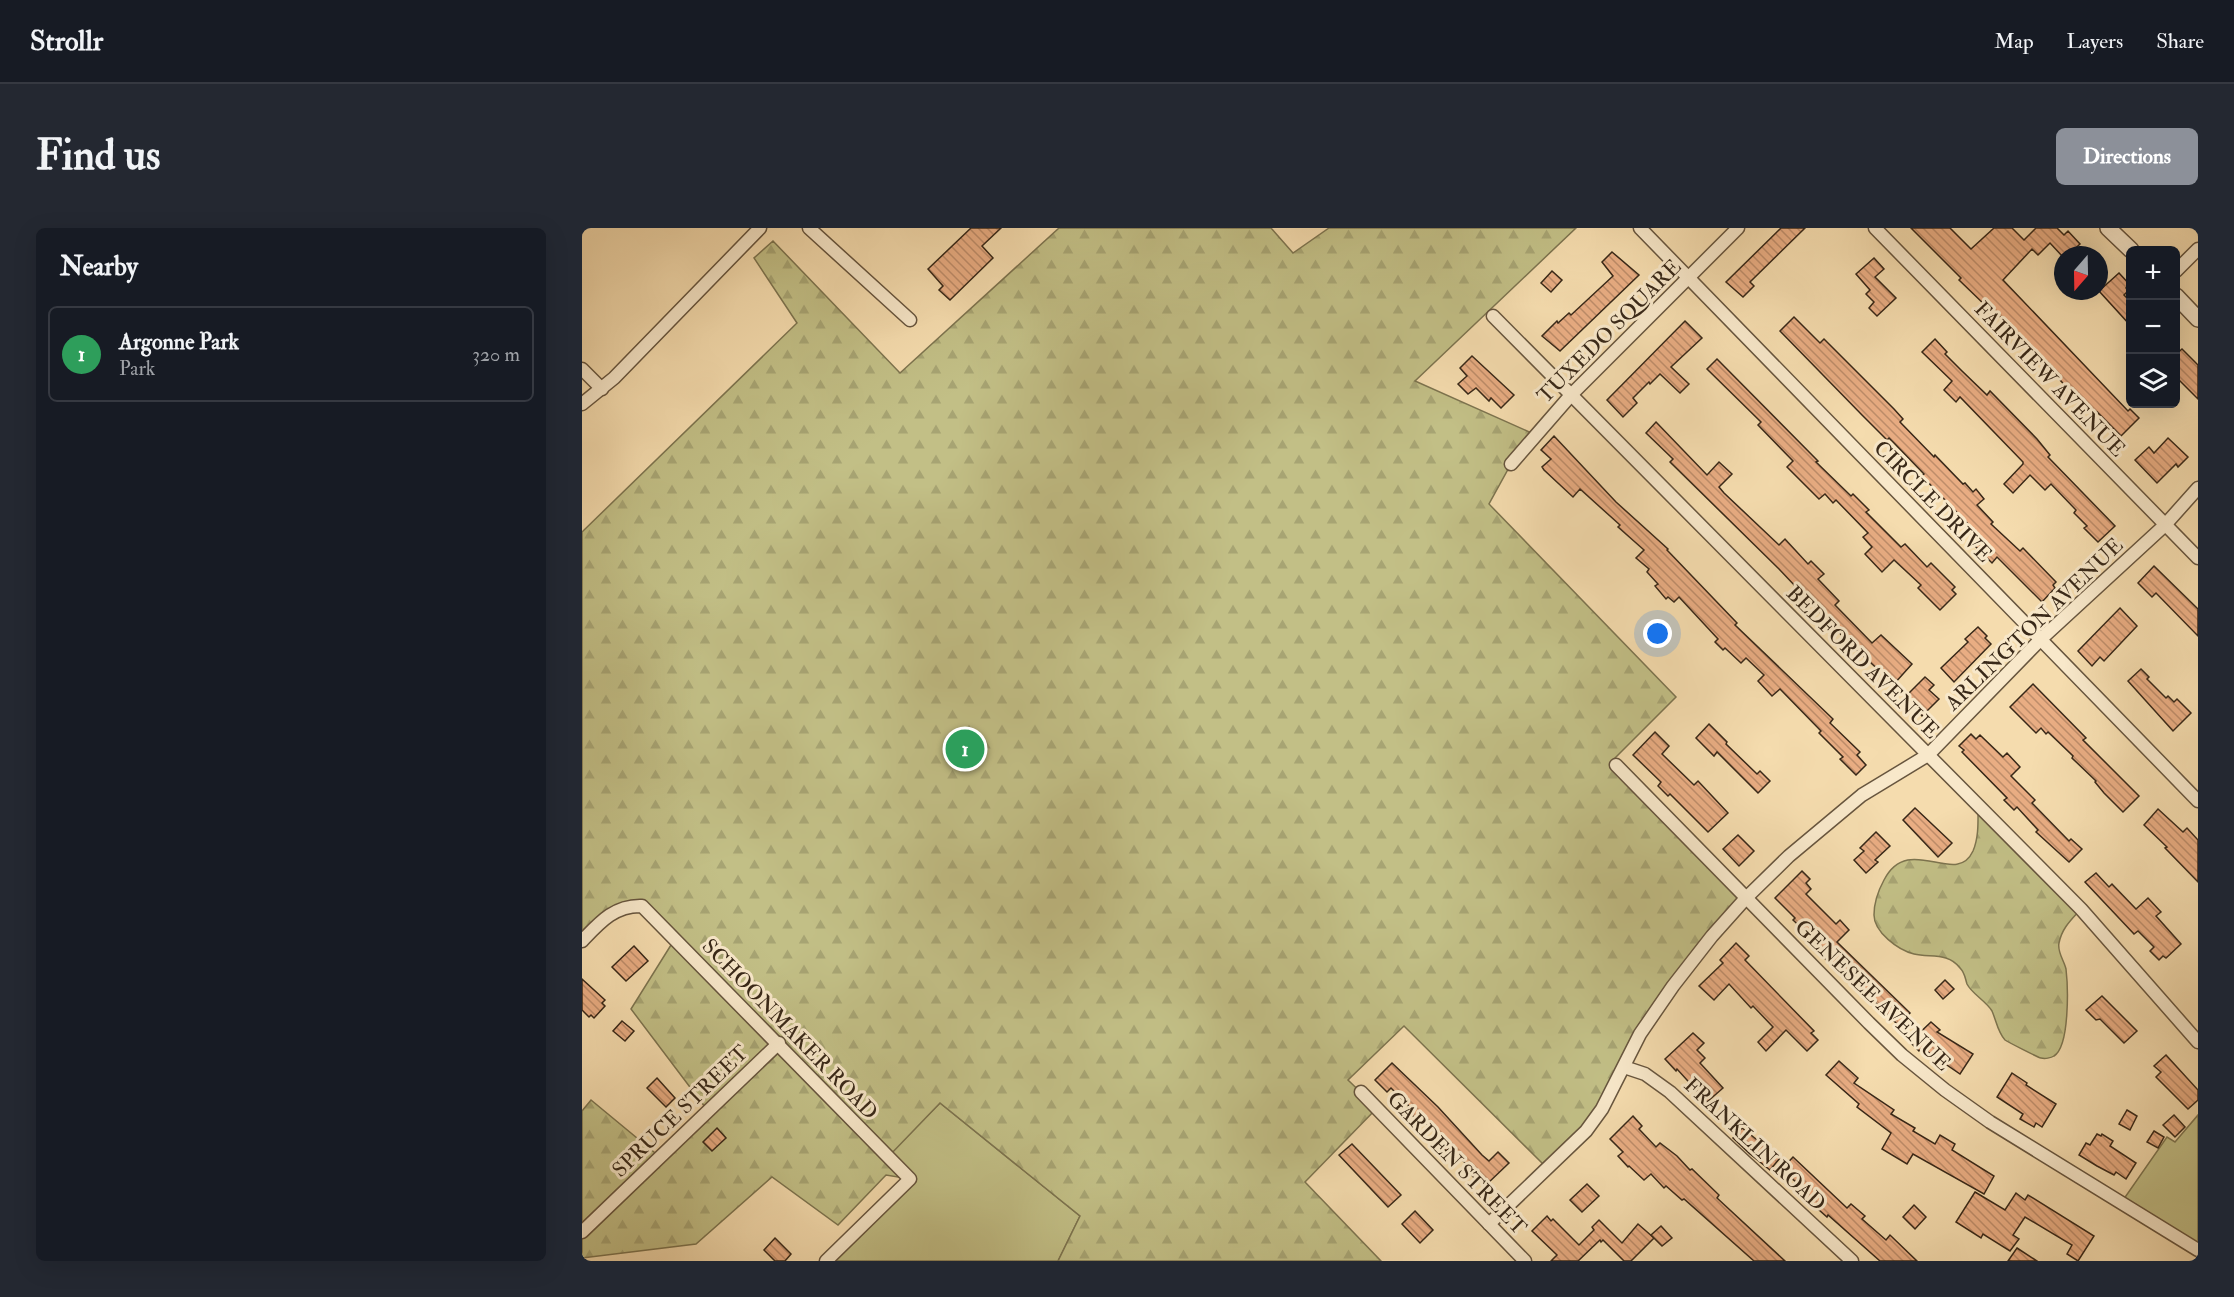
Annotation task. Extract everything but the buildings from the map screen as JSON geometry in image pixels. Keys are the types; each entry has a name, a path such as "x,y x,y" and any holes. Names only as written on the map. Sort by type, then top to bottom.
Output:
{"street":[{"path":"582,404 602,389 760,228"},
{"path":"809,228 910,320"},
{"name":"CIRCLE DRIVE","path":"1640,228 2198,801"},
{"name":"TUXEDO SQUARE","path":"1511,464 1570,395 1738,228"},
{"name":"FAIRVIEW AVENUE","path":"1875,228 2198,558"},
{"path":"2108,228 2127,246"},
{"path":"2180,266 2198,249"},
{"path":"2179,300 2198,319"},
{"name":"BEDFORD AVENUE","path":"1492,316 2081,909 2198,1042"},
{"path":"582,369 602,389"},
{"name":"ARLINGTON AVENUE","path":"1489,1224 1586,1131 1602,1109 1640,1034 1673,986 1712,936 1746,898 1789,856 1862,795 1928,755 2041,639 2165,525 2198,488"},
{"name":"GENESEE AVENUE","path":"1616,765 1902,1055 1990,1122 2198,1250"},
{"name":"SCHOONMAKER ROAD","path":"582,941 620,908 642,906 910,1179 826,1261"},
{"name":"SPRUCE STREET","path":"582,1232 778,1043"},
{"name":"FRANKLIN ROAD","path":"1624,1067 1645,1074 1670,1092 1852,1261"},
{"name":"GARDEN STREET","path":"1361,1092 1525,1261"}],"green space":[{"path":"1059,228 1271,228 1293,253 1329,228 1576,228 1415,381 1536,435 1511,464 1489,504 1676,697 1612,761 1746,898 1673,986 1602,1109 1547,1168 1404,1026 1348,1080 1377,1108 1305,1182 1381,1261 1058,1261 1080,1216 940,1103 889,1156 910,1179 886,1175 838,1225 772,1177 696,1244 582,1258 582,1111 591,1100 660,1157 708,1111 631,1009 676,937 651,911 629,905 582,941 582,532 797,323 754,258 773,241 900,373"},
{"path":"1978,806 2081,909 2070,921 2060,938 2060,953 2066,969 2067,1015 2063,1041 2059,1050 2050,1058 2038,1057 2005,1040 1992,1011 1969,988 1963,972 1955,963 1944,958 1914,954 1901,949 1882,934 1875,921 1874,910 1878,892 1894,866 1906,860 1919,859 1944,864 1965,861 1973,851 1976,840"},
{"path":"940,1103 1080,1216 1058,1261 826,1261 910,1179 888,1156"},
{"path":"2198,1115 2198,1250 2121,1203 2167,1137 2175,1142"}],"place":[{"name":"Argonne Park","path":"965,749"}]}
